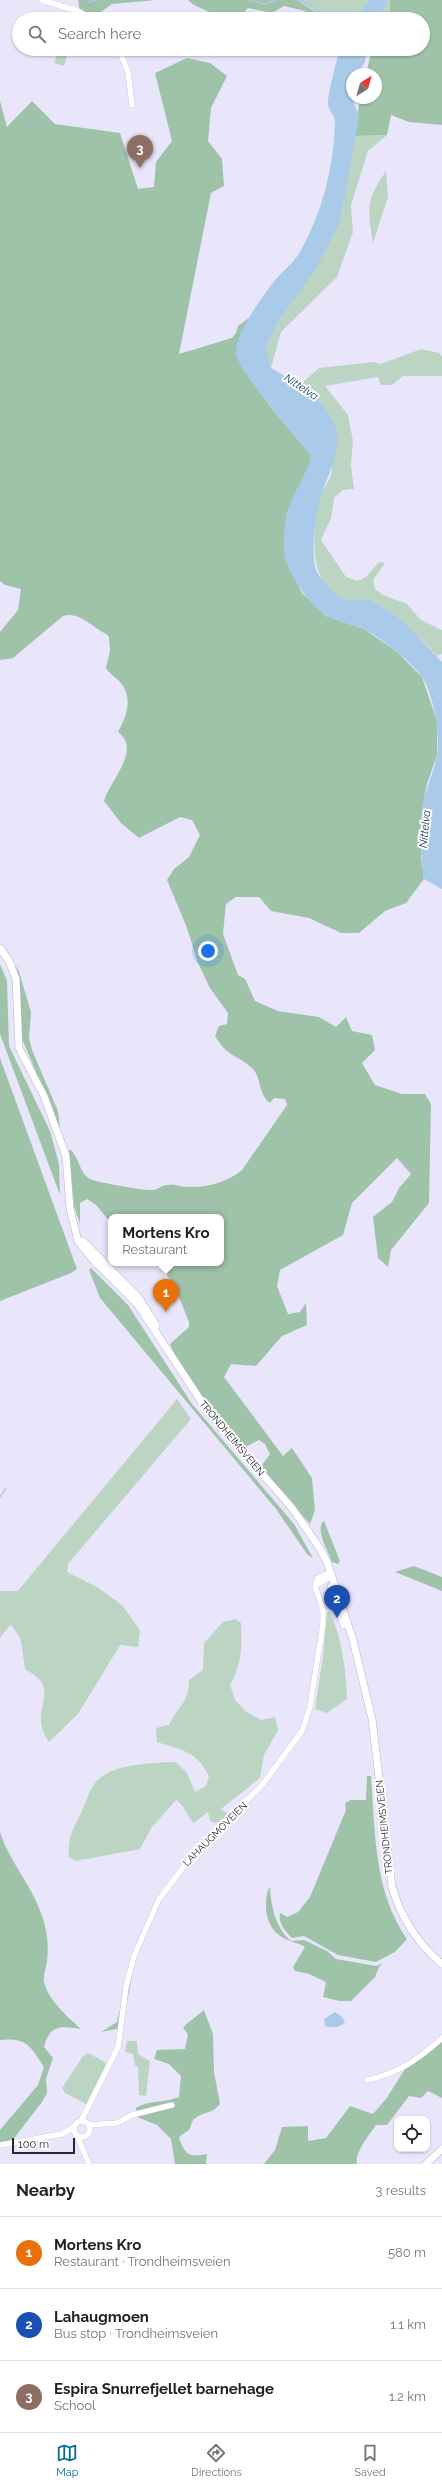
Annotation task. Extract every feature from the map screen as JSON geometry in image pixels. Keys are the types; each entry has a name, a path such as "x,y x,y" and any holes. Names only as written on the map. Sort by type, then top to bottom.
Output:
{"main road":[{"name":"TRONDHEIMSVEIEN","path":"0,948 9,961 16,979 19,1048 44,1096 66,1156 74,1232 84,1249 133,1300 163,1342 209,1413 287,1502 308,1530 329,1576 361,1676 374,1729 386,1856 392,1887 402,1913 412,1930 442,1964"},
{"path":"426,2164 442,2149"}],"street":[{"path":"42,0 80,12"},
{"path":"122,56 128,72 132,105"},
{"name":"LAHAUGMOVEIEN","path":"81,2121 89,2109 118,2047 126,1987 134,1956 159,1899 195,1852 263,1784 294,1745 304,1727 310,1707 324,1624 323,1610 315,1586 318,1578 329,1576"},
{"path":"367,2080 385,2076 407,2067 442,2038"},
{"path":"62,2134 81,2121 88,2124 102,2125 117,2123 132,2115 172,2105"},
{"name":"LAHAUGMOVEIEN","path":"88,2124 89,2109"},
{"path":"88,2124 91,2131"},
{"path":"83,2152 85,2137 91,2131 102,2125"},
{"path":"74,2127 89,2164"},
{"path":"0,2144 62,2134 85,2137"}],"green space":[{"path":"78,0 156,0 112,4 101,12 80,12"},
{"path":"188,0 297,0 314,12 306,12 284,6 274,12 248,8 245,12 208,12"},
{"path":"297,0 390,0 390,12 314,12"},
{"path":"390,0 442,0 442,125 409,122 391,115 387,135 354,136 359,104 382,104 382,68 367,68 370,56 430,56 430,12 390,12"},
{"path":"56,56 67,56 64,66 54,63"},
{"path":"187,58 210,63 227,76 211,108 208,141 222,159 224,186 211,193 179,354 232,338 236,333 238,326 249,318 240,336 241,366 273,410 311,455 309,467 287,513 284,539 286,561 302,593 326,616 364,629 396,651 422,677 437,721 437,755 427,784 422,810 421,857 424,879 406,903 385,911 359,933 341,933 309,918 271,911 259,897 236,897 226,904 223,934 238,975 245,979 255,1001 278,1011 319,1017 336,1027 346,1017 352,1031 372,1035 375,1050 362,1063 375,1085 402,1094 425,1094 431,1104 429,1203 391,1250 388,1267 378,1258 373,1217 392,1202 399,1188 411,1174 397,1158 352,1203 343,1235 280,1270 277,1286 288,1314 300,1312 306,1303 307,1325 282,1336 256,1366 231,1364 224,1377 283,1456 292,1448 312,1478 315,1510 310,1524 263,1471 262,1465 270,1454 265,1444 259,1440 245,1447 234,1437 193,1386 170,1344 189,1327 189,1322 172,1283 159,1266 224,1266 224,1214 108,1214 108,1219 96,1205 87,1199 80,1203 80,1224 74,1206 69,1149 75,1155 83,1173 90,1179 120,1186 148,1190 155,1190 163,1186 170,1185 195,1187 209,1185 224,1181 242,1170 287,1105 285,1099 274,1098 270,1103 266,1100 252,1068 228,1052 215,1036 219,1026 227,1024 228,1013 210,988 198,963 187,928 167,880 174,869 189,857 200,835 192,820 180,817 139,838 121,823 104,801 126,756 127,747 125,739 118,732 125,716 128,704 126,692 123,686 106,668 110,651 109,637 106,634 85,620 69,615 63,616 13,658 0,660 0,632 18,610 21,589 5,585 0,581 0,101 7,127 32,101 55,124 120,133 138,189 154,187 156,162 172,141 155,73"},
{"path":"387,135 368,151 351,205 353,232 337,277 281,332 271,368 266,347 280,319 340,223 354,136"},
{"path":"386,171 388,197 373,243 369,212 370,205 379,181"},
{"path":"421,349 439,353 442,357 442,376 403,376 392,385 381,385 378,377 325,386 348,415 353,441 351,465 354,489 343,490 334,498 331,518 321,540 346,577 357,581 366,577 379,562 385,563 373,580 375,589 383,595 407,604 421,620 442,630 442,654 437,656 405,625 388,611 369,599 351,602 336,596 326,586 319,573 315,558 315,526 321,496 332,471 329,443 320,402 290,379 303,382 319,368 374,362 381,364"},
{"path":"0,964 7,981 9,1046 50,1131 59,1164 60,1195 0,1034"},
{"path":"17,965 31,1012 29,1038 32,1050 58,1111 60,1128 22,1039"},
{"path":"0,1058 77,1269 71,1273 0,1301"},
{"path":"91,1268 128,1305 192,1404 294,1524 313,1558 307,1554 276,1509 100,1298 89,1270"},
{"path":"177,1399 191,1419 68,1564 67,1572 97,1587 122,1605 140,1630 138,1647 120,1645 78,1714 49,1742 42,1728 41,1718 44,1689 42,1682 25,1669 21,1640 11,1624 0,1638 0,1591 18,1591"},
{"path":"324,1521 340,1561 338,1564 332,1562 321,1535 321,1525"},
{"path":"414,1566 442,1577 442,1591 395,1572"},
{"path":"327,1612 330,1612 338,1632 346,1677 347,1699 327,1713 315,1709 323,1656"},
{"path":"235,1619 241,1623 241,1640 239,1663 230,1685 235,1700 245,1711 261,1720 275,1717 278,1730 264,1755 260,1778 221,1809 228,1814 221,1821 214,1823 210,1820 208,1812 194,1823 182,1805 176,1800 152,1827 140,1849 76,1861 69,1857 71,1834 91,1790 102,1776 111,1771 133,1765 176,1762 187,1773 195,1792 206,1786 209,1776 199,1761 188,1753 157,1742 156,1728 169,1725 185,1700 189,1680 203,1670 204,1643 223,1622"},
{"path":"367,1776 371,1776 375,1840 382,1882 396,1921 407,1939 395,1952 376,1962 338,1955 304,1936 292,1938 283,1927 280,1920 280,1913 287,1917 298,1912 310,1897 346,1810 345,1803 351,1800 366,1800"},
{"path":"0,1832 9,1853 37,1902 43,1919 48,1943 47,1961 44,1974 46,1989 59,2008 81,2029 68,2027 57,2028 53,2030 46,2040 44,2047 53,2058 46,2079 47,2093 42,2102 15,2137 7,2142 0,2142 0,2130 38,2085 44,2067 27,2045 16,2040 0,2040"},
{"path":"270,1887 271,1901 275,1916 281,1929 291,1941 304,1940 327,1951 336,1959 376,1966 383,1963 379,1967 375,1977 351,2001 339,2001 323,1997 326,1982 309,1974 295,1971 293,1967 305,1947 284,1939 272,1928 268,1919 266,1905 267,1894"},
{"path":"163,1895 135,1960 122,2028 101,2032 117,2022 133,1955"},
{"path":"204,2010 213,2034 214,2072 220,2104 214,2110 198,2116 193,2120 189,2130 179,2137 181,2144 189,2154 207,2154 206,2164 175,2164 171,2139 157,2125 137,2117 136,2108 141,2105 179,2097 181,2076 169,2064 154,2059 157,2050 185,2049 188,2035 183,2027"},
{"path":"442,2037 442,2098 428,2091 421,2098 409,2096 387,2125 376,2125 360,2149 357,2164 264,2164 275,2150 282,2127 308,2126 308,2141 326,2138 350,2106 373,2114 386,2099 405,2069"},
{"path":"127,2041 137,2041 138,2054 150,2061 146,2096 139,2095 138,2067 135,2066 133,2054 125,2052"},
{"path":"88,2053 105,2062 106,2065 89,2103 86,2104 65,2093 62,2088 83,2056"}],"water":[{"path":"369,0 382,0 375,12 361,12"},
{"path":"338,56 366,56 365,62 361,68 346,68 346,104 354,104 359,117 340,223 316,268 280,319 266,347 271,368 299,385 316,398 329,414 337,434 334,461 317,513 314,562 317,572 331,590 340,598 351,601 369,599 392,613 408,626 442,662 442,889 424,879 421,853 422,809 436,761 438,746 437,726 430,694 418,671 403,657 368,631 331,618 321,612 303,592 293,576 285,556 285,524 292,498 306,470 311,455 257,389 239,362 236,353 240,336 250,317 272,284 294,261 315,222 329,172 334,139 335,120 328,105 329,94"},
{"path":"335,2012 342,2017 345,2022 335,2027 325,2026 324,2019"}],"waterway":[{"path":"88,2 98,0"},
{"path":"249,0 265,4 277,0"},
{"path":"299,0 310,4 320,12"},
{"name":"Nittelva","path":"375,12 381,6 383,0"},
{"path":"0,1497 6,1488"}],"place":[{"name":"Espira Snurrefjellet barnehage","path":"140,168"},
{"name":"Mortens Kro","path":"166,1312"},
{"name":"Lahaugmoen","path":"337,1618"}]}
